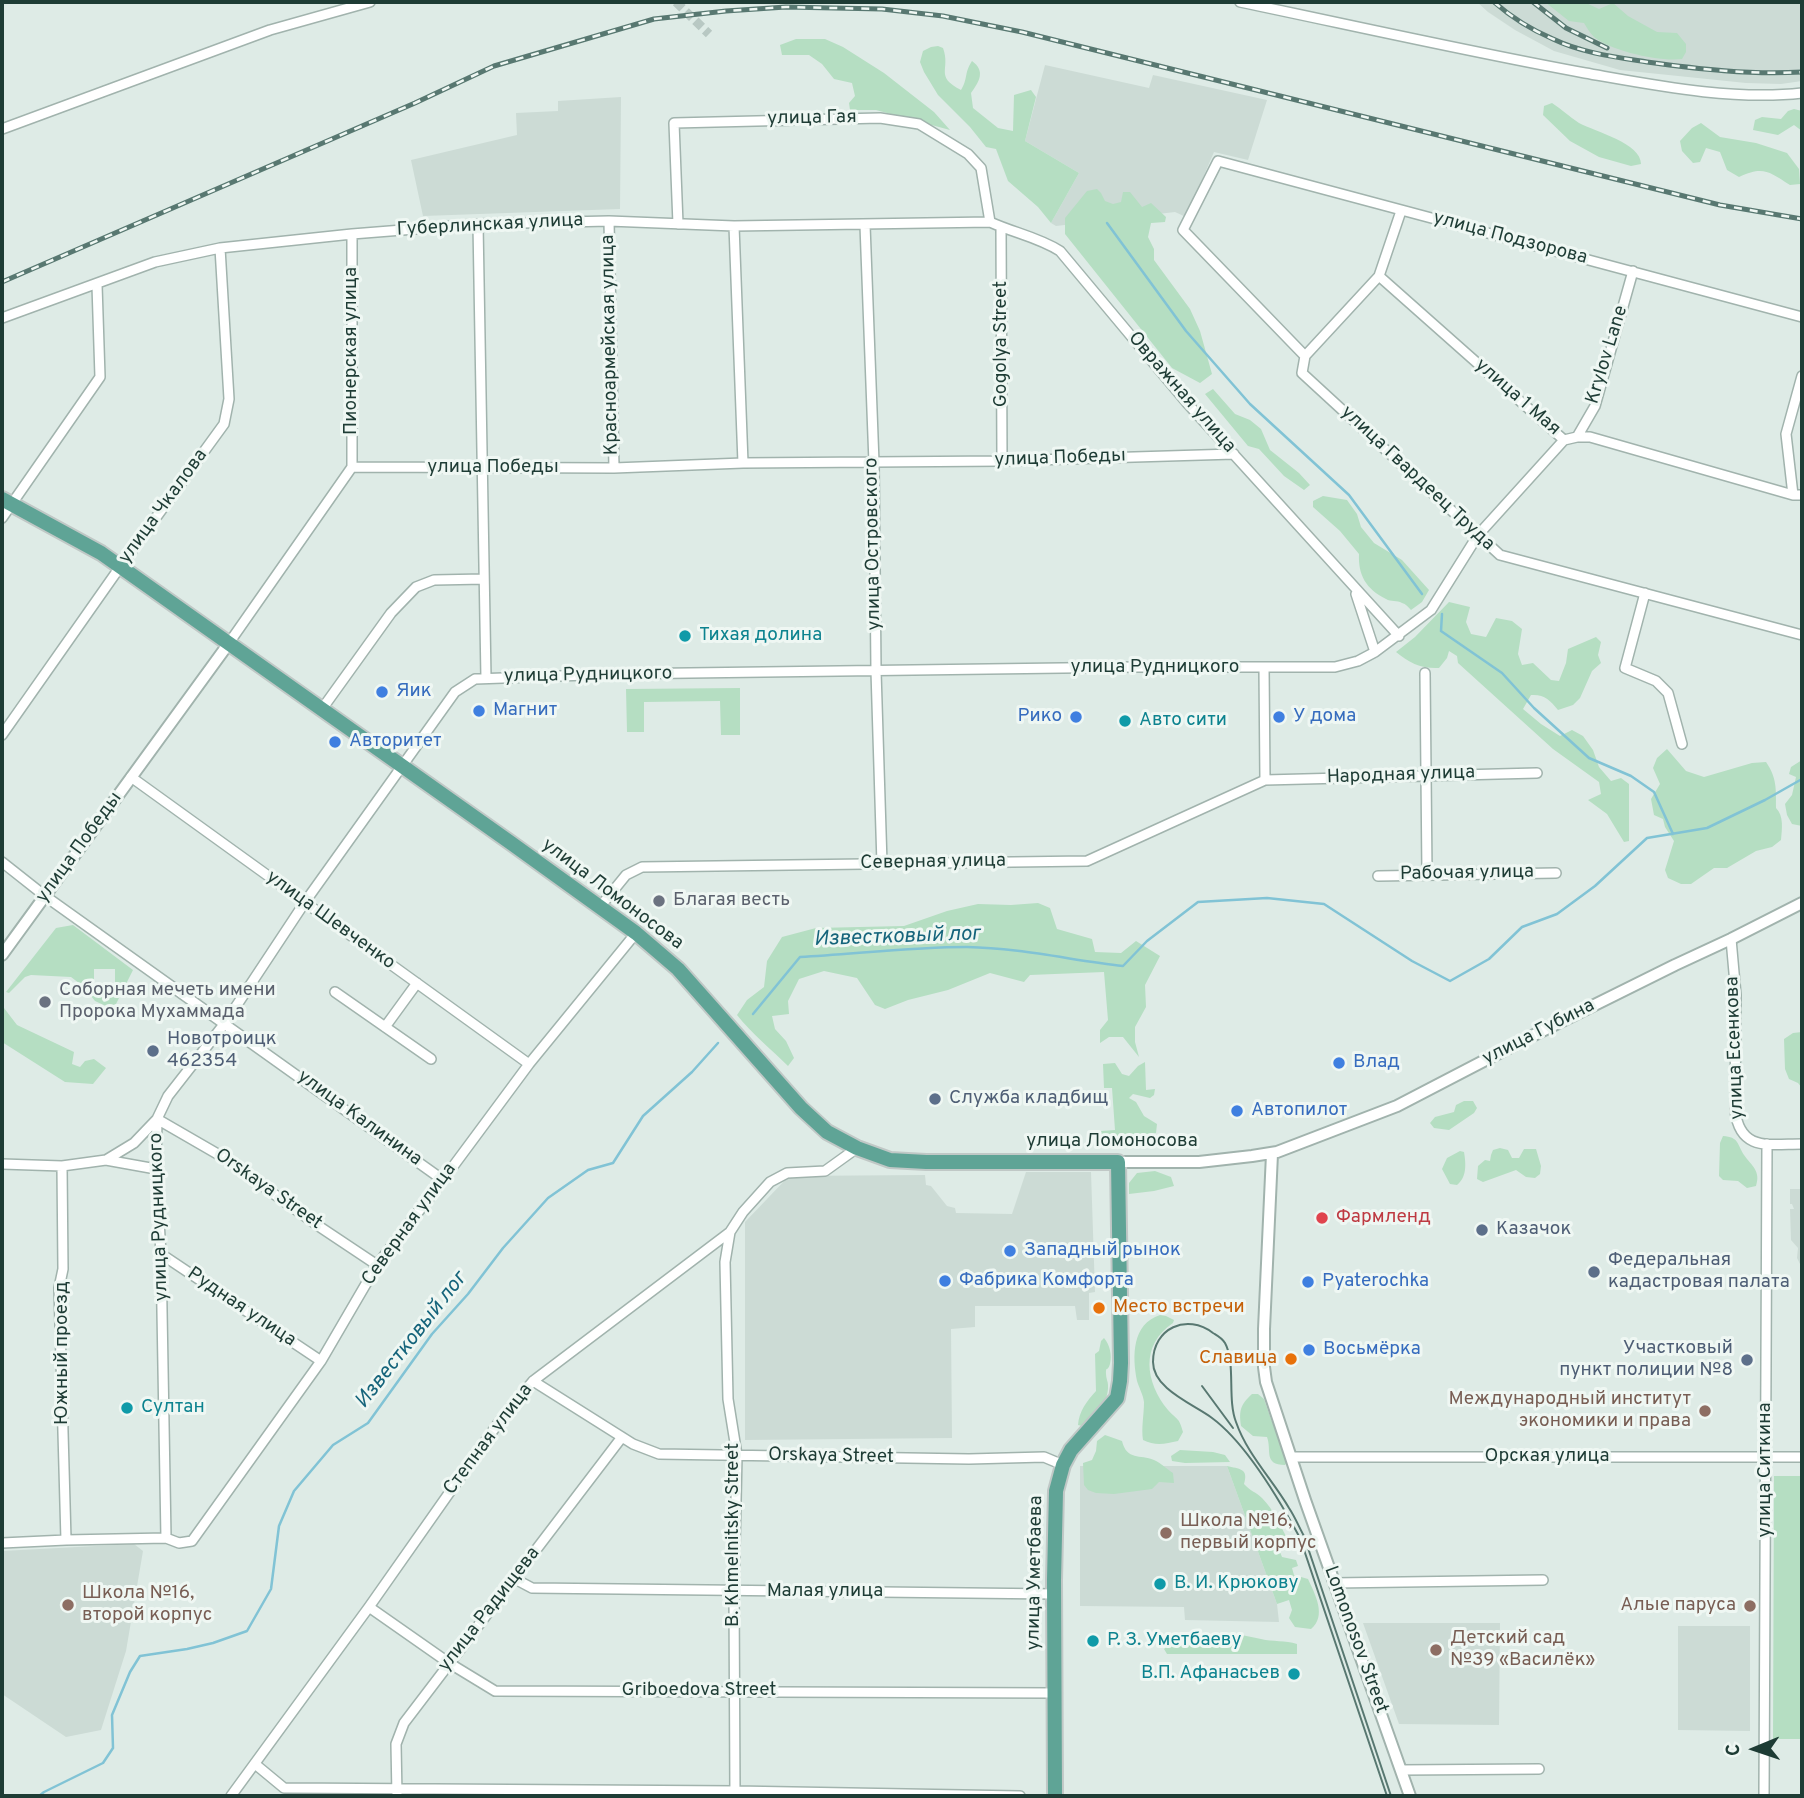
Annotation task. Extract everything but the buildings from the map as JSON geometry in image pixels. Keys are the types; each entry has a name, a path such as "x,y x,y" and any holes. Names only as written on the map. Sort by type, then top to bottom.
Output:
{"main road":[{"name":"улица Ломоносова","path":"6,502 101,553 636,933 678,969 801,1108 827,1132 890,1160 1118,1162"},
{"name":"улица Уметбаева","path":"1055,1796 1056,1491 1063,1465 1071,1450 1117,1398 1121,1381 1118,1162"}],"street":[{"path":"2,129 270,30 370,2"},
{"path":"1240,2 1547,66 1683,89 1754,95 1802,93"},
{"name":"улица Гая","path":"678,224 674,123 880,118 919,124 968,153 981,168 990,222"},
{"name":"улица Подзорова","path":"1218,161 1802,317"},
{"name":"улица Гвардеец Труда","path":"1218,161 1183,230 1305,356 1302,373 1500,555 1802,635"},
{"path":"1305,356 1379,276 1401,211"},
{"name":"Губерлинская улица","path":"2,318 155,262 220,248 352,234 478,224 609,221 734,226 990,222"},
{"name":"Красноармейская улица","path":"609,221 614,468"},
{"name":"Овражная улица","path":"990,222 1038,238 1060,251 1187,403 1399,636"},
{"path":"478,224 486,678"},
{"name":"улица Островского","path":"865,225 874,463 876,671 882,864"},
{"path":"734,226 743,463"},
{"name":"Gogolya Street","path":"1001,227 1002,461"},
{"name":"Пионерская улица","path":"352,234 352,467"},
{"name":"улица Чкалова","path":"2,735 224,424 229,398 220,248"},
{"name":"Krylov Lane","path":"1577,437 1595,405 1633,271"},
{"name":"улица 1 Мая","path":"1379,276 1564,440 1590,437 1798,495"},
{"path":"2,518 6,502 100,377 97,285"},
{"path":"1798,495 1786,434 1802,376"},
{"name":"улица Рудницкого","path":"166,1538 157,1119 168,1096 225,1023 305,902 455,692 475,679 615,674 1335,667 1359,661 1375,652 1431,610 1478,535 1564,440"},
{"name":"улица Победы","path":"2,955 229,643 352,467 614,468 1234,454"},
{"path":"322,709 391,613 416,587 434,580 484,579"},
{"name":"Овражная улица","path":"1355,589 1375,652"},
{"path":"1645,593 1625,668 1656,681 1668,693 1682,744"},
{"path":"1264,667 1265,780"},
{"path":"1425,673 1427,874"},
{"name":"Народная улица","path":"1265,780 1537,773"},
{"name":"улица Шевченко","path":"131,777 529,1064"},
{"name":"Северная улица","path":"600,906 626,874 642,867 1087,861 1265,780"},
{"name":"улица Калинина","path":"2,862 45,896 443,1180"},
{"name":"Рабочая улица","path":"1378,876 1556,873"},
{"name":"улица Губина","path":"1272,1154 1398,1106 1533,1035 1802,903"},
{"name":"Северная улица","path":"166,1538 180,1544 192,1541 321,1361 376,1265 529,1064 636,933"},
{"name":"улица Есенкова","path":"1731,939 1736,995 1737,1126 1748,1140 1767,1144 1802,1144"},
{"path":"385,1027 417,983"},
{"path":"335,992 431,1059"},
{"path":"106,1160 134,1143 157,1119"},
{"name":"Orskaya Street","path":"157,1119 221,1156 376,1265"},
{"name":"улица Ситкина","path":"1764,1796 1767,1144"},
{"name":"Степная улица","path":"231,1796 499,1422 533,1381 730,1233 743,1212 770,1182 787,1173 825,1171 858,1148"},
{"name":"улица Ломоносова","path":"1118,1162 1199,1162 1272,1154"},
{"name":"Lomonosov Street","path":"1272,1154 1264,1367 1266,1382 1410,1796"},
{"path":"2,1164 62,1166 106,1160 156,1169"},
{"name":"Южный проезд","path":"62,1166 63,1269 59,1288 66,1540"},
{"name":"B. Khmelnitsky Street","path":"730,1233 725,1262 728,1399 737,1455 734,1591 735,1794"},
{"name":"Рудная улица","path":"161,1254 321,1361"},
{"name":"Orskaya Street","path":"533,1381 633,1444 659,1454 979,1459 1044,1457 1063,1465"},
{"name":"улица Радищева","path":"396,1793 396,1744 404,1723 622,1437"},
{"name":"Орская улица","path":"1292,1457 1802,1457"},
{"path":"2,1543 166,1538"},
{"name":"Малая улица","path":"515,1579 532,1588 1054,1594"},
{"path":"1334,1583 1544,1580"},
{"name":"Griboedova Street","path":"369,1607 449,1663 495,1691 1055,1693"},
{"path":"255,1764 284,1788 396,1793 1020,1796"},
{"path":"1401,1770 1539,1769"}],"shaded area":[{"path":"1477,2 1802,2 1802,81 1781,84 1746,83 1620,70 1554,51 1515,30"},
{"path":"1045,65 1149,88 1153,75 1267,100 1248,160 1214,152 1186,217 1175,212 1056,226 1051,223 1079,173 1025,141"},
{"path":"621,97 620,209 423,216 411,160 517,135 516,113 558,111 558,101"},
{"path":"1026,1172 1091,1172 1095,1292 1089,1293 1089,1320 1077,1320 1075,1306 975,1306 975,1327 951,1329 952,1438 745,1440 745,1222 789,1176 925,1175 926,1185 931,1186 947,1206 955,1208 956,1213 1012,1214"},
{"path":"1790,1189 1802,1189 1802,1276 1797,1258 1798,1248 1791,1240 1790,1209 1794,1209 1790,1204"},
{"name":"Школа №16, первый корпус","path":"1080,1466 1227,1466 1277,1604 1279,1622 1185,1620 1184,1607 1080,1606"},
{"name":"Школа №16, второй корпус","path":"134,1544 143,1551 126,1651 101,1730 66,1737 2,1694 2,1551"},
{"name":"Детский сад №39 «Василёк»","path":"1363,1623 1500,1623 1499,1725 1399,1724"},
{"path":"1678,1626 1750,1626 1750,1731 1678,1730"}],"green space":[{"path":"1545,2 1584,2 1599,9 1613,3 1628,16 1657,32 1677,33 1686,44 1686,52 1682,59 1661,59 1612,47 1594,37 1584,23 1569,21"},
{"path":"796,39 825,39 843,47 884,73 934,112 950,130 876,110 850,110 849,103 855,96 852,83 834,79 822,64 809,55 782,55 780,45"},
{"path":"938,46 943,48 948,81 961,90 972,61 979,69 980,77 971,93 973,108 998,128 1013,131 1014,95 1031,90 1036,97 1025,141 1079,173 1051,223 1038,207 1008,181 996,149 986,147 938,95 920,62 923,51"},
{"path":"1552,103 1579,123 1626,144 1634,150 1641,164 1631,166 1599,157 1570,141 1543,115 1544,106"},
{"path":"1794,109 1802,111 1802,131 1794,125 1778,135 1753,130 1755,120 1762,117 1781,119"},
{"path":"1701,123 1720,137 1756,143 1787,153 1799,169 1800,184 1790,185 1771,173 1760,171 1739,177 1727,170 1720,152 1706,148 1700,162 1693,163 1682,151 1680,141"},
{"path":"1097,189 1105,201 1113,204 1121,202 1123,192 1130,192 1142,207 1151,203 1166,217 1165,222 1151,223 1148,237 1154,249 1154,260 1190,309 1200,331 1212,374 1200,383 1172,368 1065,234 1065,218 1087,191"},
{"path":"1213,389 1235,414 1250,420 1261,429 1270,450 1310,485 1304,490 1284,476 1259,449 1248,446 1205,394"},
{"path":"1323,496 1347,500 1357,514 1361,527 1374,543 1402,560 1429,590 1422,602 1411,610 1403,603 1386,599 1368,586 1360,568 1359,554 1340,531 1313,507 1313,501"},
{"path":"1449,602 1470,607 1466,622 1471,634 1486,637 1496,618 1512,621 1522,629 1518,654 1522,665 1533,663 1551,680 1559,681 1568,649 1596,637 1601,642 1598,655 1601,663 1592,671 1580,698 1573,705 1558,710 1546,698 1531,695 1523,709 1560,736 1572,730 1583,736 1593,750 1599,767 1611,781 1621,778 1629,784 1629,841 1624,842 1607,814 1588,800 1601,794 1599,782 1553,749 1458,663 1457,656 1449,651 1439,668 1433,668 1416,664 1396,652 1415,637"},
{"path":"740,688 740,735 721,735 720,701 644,702 644,732 627,732 626,689"},
{"path":"1667,749 1686,771 1704,777 1752,763 1766,762 1775,784 1776,808 1782,823 1781,840 1727,868 1714,868 1691,884 1681,884 1668,878 1665,870 1674,841 1663,819 1654,815 1651,799 1660,784 1653,768 1657,758"},
{"path":"1802,760 1802,826 1792,824 1785,804 1792,795 1796,777 1789,774 1791,767"},
{"path":"1038,903 1050,908 1057,929 1092,939 1095,952 1121,953 1136,941 1160,956 1145,985 1146,1007 1135,1027 1139,1057 1123,1037 1109,1037 1100,1043 1100,1030 1108,1020 1104,972 1030,975 1024,982 990,973 948,990 885,1009 875,1005 857,978 824,971 799,979 788,1001 789,1014 772,1016 775,1029 786,1041 794,1058 788,1066 737,1015 747,1000 764,987 767,961 782,937 816,928 904,926 947,911 978,904"},
{"path":"73,925 133,970 116,1004 108,1007 95,1001 83,986 71,977 31,975 25,977 9,993 6,992 56,928","holes":["94,969 115,969 115,993 94,992"]},
{"path":"4,1008 17,1025 74,1052 72,1064 80,1067 85,1061 94,1059 106,1068 93,1084 65,1082 2,1042"},
{"path":"1802,1032 1802,1088 1789,1079 1785,1069 1784,1039 1793,1033"},
{"path":"1145,1062 1146,1090 1155,1089 1154,1095 1150,1098 1133,1094 1129,1098 1136,1102 1144,1116 1157,1124 1156,1133 1102,1137 1101,1131 1115,1130 1112,1088 1104,1088 1103,1064 1115,1063 1122,1074 1129,1076"},
{"path":"1473,1101 1477,1108 1449,1130 1434,1128 1430,1123 1435,1117 1454,1112 1456,1105"},
{"path":"1723,1136 1735,1140 1755,1169 1756,1186 1747,1188 1738,1181 1723,1180 1719,1176 1720,1143"},
{"path":"1524,1149 1536,1149 1541,1166 1540,1174 1535,1178 1526,1177 1516,1170 1483,1182 1477,1179 1478,1166 1485,1160 1490,1161 1493,1150 1508,1150 1512,1158 1519,1158"},
{"path":"1460,1151 1464,1152 1464,1174 1457,1185 1450,1184 1442,1169 1447,1158"},
{"path":"1155,1171 1171,1177 1174,1186 1129,1194 1129,1183 1137,1173"},
{"path":"1160,1315 1174,1320 1155,1342 1151,1353 1151,1376 1160,1399 1179,1421 1183,1432 1178,1441 1160,1444 1143,1440 1144,1402 1137,1381 1135,1352 1139,1333 1151,1319"},
{"path":"1104,1338 1111,1357 1106,1370 1108,1391 1101,1408 1082,1426 1078,1425 1082,1411 1096,1391 1095,1354"},
{"path":"1252,1394 1258,1394 1264,1399 1288,1461 1285,1465 1271,1460 1267,1437 1253,1436 1241,1426 1241,1408"},
{"path":"1105,1435 1122,1441 1127,1452 1162,1464 1173,1473 1174,1483 1159,1482 1152,1489 1114,1494 1088,1490 1084,1485 1083,1463 1092,1460 1097,1441"},
{"path":"1180,1450 1213,1452 1225,1455 1230,1462 1172,1461 1171,1456"},
{"path":"1227,1466 1244,1472 1244,1484 1260,1496 1274,1513 1289,1542 1286,1546 1278,1547 1282,1557 1296,1560 1298,1566 1292,1568 1294,1575 1308,1579 1316,1598 1318,1618 1311,1629 1295,1627 1289,1618 1292,1610 1289,1600 1277,1604"},
{"path":"1774,1476 1802,1476 1802,1739 1773,1739"},
{"path":"1226,1632 1297,1644 1297,1654 1167,1654 1164,1649 1168,1644 1184,1645 1190,1639 1201,1635 1212,1639"}],"waterway":[{"path":"1107,223 1186,331 1250,404 1349,495 1422,594"},
{"path":"1442,614 1441,631 1502,673 1534,708 1589,758 1631,776 1654,792 1673,834"},
{"name":"Известковый лог","path":"753,1014 800,957 967,947 1026,952 1123,966 1147,941 1198,902 1267,898 1324,904 1412,961 1450,981 1489,959 1522,927 1557,914 1595,886 1647,838 1707,828 1802,779"},
{"name":"Известковый лог","path":"39,1796 103,1763 113,1748 112,1715 130,1672 140,1656 213,1643 247,1631 271,1589 279,1526 294,1491 333,1445 368,1423 432,1334 548,1198 588,1170 613,1163 643,1116 692,1072 718,1043"}],"tunnel":[{"path":"676,2 709,34"}],"tram line":[{"path":"1387,1796 1300,1538 1272,1490 1237,1442 1212,1418 1175,1395 1155,1372 1155,1350 1159,1340 1173,1327 1183,1324 1203,1327 1225,1343 1230,1361 1232,1403 1236,1422 1247,1445 1304,1536 1391,1796"},
{"path":"1202,1386 1233,1428"}],"railway":[{"path":"1494,2 1545,35 1575,48 1599,54 1705,69 1763,73 1802,72"},
{"path":"1533,2 1566,28 1607,48"},
{"path":"2,282 415,103 494,66 654,19 786,7 882,9 943,16 1022,32 1720,205 1802,219"}],"place":[{"name":"Тихая долина","path":"685,636"},
{"name":"Яик","path":"382,692"},
{"name":"Магнит","path":"479,711"},
{"name":"Рико","path":"1076,717"},
{"name":"У дома","path":"1279,717"},
{"name":"Авто сити","path":"1125,721"},
{"name":"Авторитет","path":"335,742"},
{"name":"Благая весть","path":"659,901"},
{"name":"Соборная мечеть имени Пророка Мухаммада","path":"45,1002"},
{"name":"Новотроицк 462354","path":"153,1051"},
{"name":"Влад","path":"1339,1063"},
{"name":"Служба кладбищ","path":"935,1099"},
{"name":"Автопилот","path":"1237,1111"},
{"name":"Фармленд","path":"1322,1218"},
{"name":"Казачок","path":"1482,1230"},
{"name":"Западный рынок","path":"1010,1251"},
{"name":"Федеральная кадастровая палата","path":"1594,1272"},
{"name":"Фабрика Комфорта","path":"945,1281"},
{"name":"Pyaterochka","path":"1308,1282"},
{"name":"Место встречи","path":"1099,1308"},
{"name":"Восьмёрка","path":"1309,1350"},
{"name":"Славица","path":"1291,1359"},
{"name":"Участковый пункт полиции №8","path":"1747,1360"},
{"name":"Султан","path":"127,1408"},
{"name":"Международный институт экономики и права","path":"1705,1411"},
{"name":"Школа №16, первый корпус","path":"1166,1533"},
{"name":"В. И. Крюкову","path":"1160,1584"},
{"name":"Школа №16, второй корпус","path":"68,1605"},
{"name":"Алые паруса","path":"1750,1606"},
{"name":"Р. З. Уметбаеву","path":"1093,1641"},
{"name":"Детский сад №39 «Василёк»","path":"1436,1650"},
{"name":"В.П. Афанасьев","path":"1294,1674"}]}
